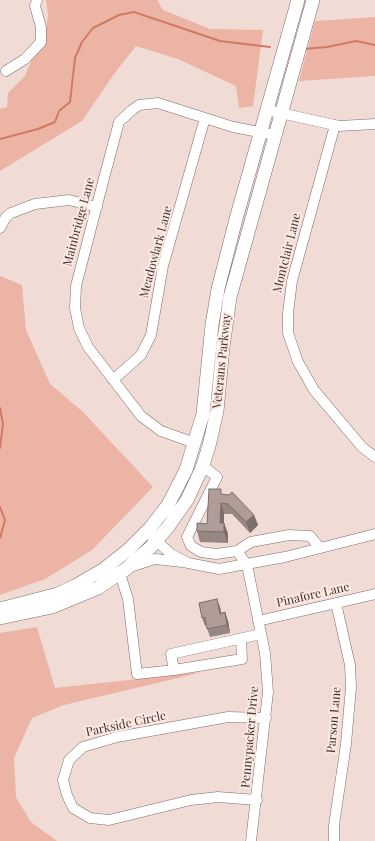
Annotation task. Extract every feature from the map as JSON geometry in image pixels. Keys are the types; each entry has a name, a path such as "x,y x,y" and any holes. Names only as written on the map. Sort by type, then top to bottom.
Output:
{"main road":[{"name":"Veterans Parkway","path":"195,443 204,409 212,326 218,289 298,0"},
{"name":"Veterans Parkway","path":"0,618 30,613 62,604 94,591 123,572 157,540 184,505 202,466 217,411 230,297 281,113 310,1"},
{"path":"0,609 35,601 76,586 116,560 146,532 175,493 191,459 195,443"}],"street":[{"path":"6,72 26,58 40,42 41,27 34,6 37,0"},
{"name":"Mainbridge Lane","path":"195,443 161,431 141,416 83,338 75,308 76,286 98,207 116,131 119,122 132,110 148,103 158,103 233,127 275,135"},
{"path":"267,110 335,125 375,124"},
{"name":"Meadowlark Lane","path":"113,380 141,355 149,340 164,266 205,118"},
{"name":"Montclair Lane","path":"335,125 292,281 288,308 288,333 300,367 314,390 362,447 375,457"},
{"path":"0,228 6,217 12,213 27,206 44,202 69,200 98,207"},
{"path":"202,466 217,477 188,537 191,546 201,552 216,554 237,551 251,542 289,535 310,536 320,548"},
{"path":"146,532 172,554 188,563"},
{"path":"240,639 242,659 174,670 137,674 128,599 123,572 145,561 155,559 219,569 247,565 375,534"},
{"path":"237,551 247,565"},
{"name":"Pennypacker Drive","path":"247,565 261,634 268,685 257,800 250,841"},
{"name":"Pinafore Lane","path":"258,621 375,594"},
{"name":"Parson Lane","path":"334,841 334,825 346,744 351,687 350,665 336,603"},
{"path":"174,670 171,654 261,634"},
{"name":"Parkside Circle","path":"257,800 212,798 191,800 110,820 90,818 73,808 62,780 69,760 83,747 117,738 228,717 266,718"}],"shaded area":[{"path":"46,0 157,0 163,10 210,29 263,30 253,106 239,108 236,86 178,59 136,46 114,74 82,121 0,171 0,109 7,107 8,93 25,76 32,58 45,39 48,15"},
{"path":"375,17 375,76 299,81 315,21"},
{"path":"0,276 22,285 26,330 50,384 83,412 153,487 92,550 45,579 0,595"},
{"path":"37,627 55,688 203,672 64,705 32,718 14,758 16,797 31,822 57,841 0,841 0,633"}],"building":[{"path":"209,489 221,489 221,494 229,495 232,492 254,515 246,522 228,504 221,503 220,523 224,523 224,532 197,531 197,523 207,524"},
{"path":"217,599 220,614 225,612 227,625 207,629 205,617 202,618 199,603"}],"waterway":[{"path":"0,139 38,129 55,122 59,111 70,102 75,58 82,42 93,28 119,15 134,12 220,41 270,47"},
{"path":"304,49 327,47 356,41 375,45"},
{"path":"0,408 3,424 0,448"},
{"path":"0,507 5,520 0,538"}]}
